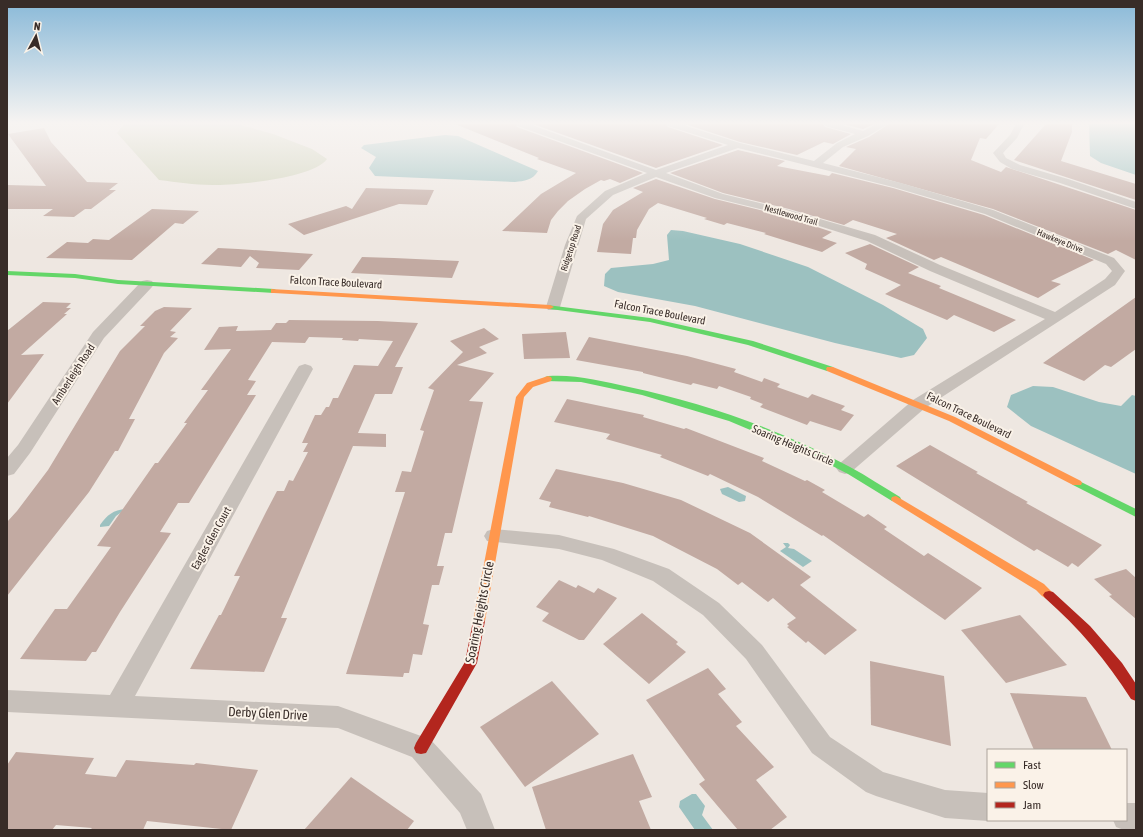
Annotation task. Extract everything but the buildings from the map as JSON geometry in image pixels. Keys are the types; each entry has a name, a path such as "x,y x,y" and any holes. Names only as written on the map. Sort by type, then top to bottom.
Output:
{"street":[{"name":"Nestlewood Trail","path":"629,163 719,196 785,212 871,238 935,268 1056,318"},
{"name":"Ridgetop Road","path":"553,307 581,218 609,193 656,173 685,163"},
{"name":"Hawkeye Drive","path":"807,163 897,185 989,212 1110,261 1119,271 1110,282 920,404 846,468"},
{"path":"1008,163 1016,168 1064,181 1136,206"},
{"name":"Falcon Trace Boulevard","path":"7,273 75,276 118,282 147,284 553,307 650,320 750,343 842,372 952,418 1136,513"},
{"name":"Falcon Trace Boulevard","path":"78,286 118,282"},
{"name":"Amberleigh Road","path":"7,470 24,449 92,335 147,284"},
{"name":"Eagles Glen Court","path":"116,707 306,369"},
{"name":"Soaring Heights Circle","path":"421,748 471,663 520,397 530,386 549,379 572,378 630,389 686,404 762,430 846,468 1040,587 1082,624 1119,667 1136,695"},
{"path":"494,536 554,541 600,552 661,575 711,608 754,652 821,745 876,783 945,804 987,807"},
{"name":"Derby Glen Drive","path":"7,701 338,716 421,748 471,804 481,830"}],"green space":[{"path":"144,163 322,163 307,171 291,176 273,180 238,184 205,185 159,180"}],"water":[{"path":"372,163 520,163 538,171 531,178 515,182 375,176 369,168"},
{"path":"1101,163 1136,163 1136,175"},
{"path":"671,230 683,231 740,244 808,267 883,305 923,329 927,338 914,355 901,358 835,343 695,306 618,292 604,286 605,274 611,268 653,264 669,260 667,235"},
{"path":"1033,386 1053,387 1099,402 1121,406 1132,395 1136,396 1136,474 1031,426 1007,407 1011,395"},
{"path":"728,487 746,496 745,501 739,502 722,494 720,489"},
{"path":"126,509 116,516 109,526 100,527 108,516 117,511"},
{"path":"783,543 788,543 790,545 788,548 794,549 812,561 803,567 780,551 786,547"},
{"path":"692,794 696,794 705,806 702,815 713,830 695,830 679,807 680,801"}],"traffic: fast":[{"path":"7,273 75,276 118,282 274,291"},
{"path":"550,307 650,320 750,343 830,369"},
{"path":"548,379 564,378 581,380 643,392 732,419 762,430 819,455 896,499"},
{"path":"1077,483 1136,513"}],"traffic: slow":[{"path":"274,291 550,307"},
{"path":"830,369 952,419 1077,483"},
{"path":"479,621 520,397 530,385 548,379"},
{"path":"896,499 1040,587 1049,595"}],"traffic: jam":[{"path":"1049,595 1097,641 1127,680 1136,695"},
{"path":"421,748 471,663 479,621"}]}
